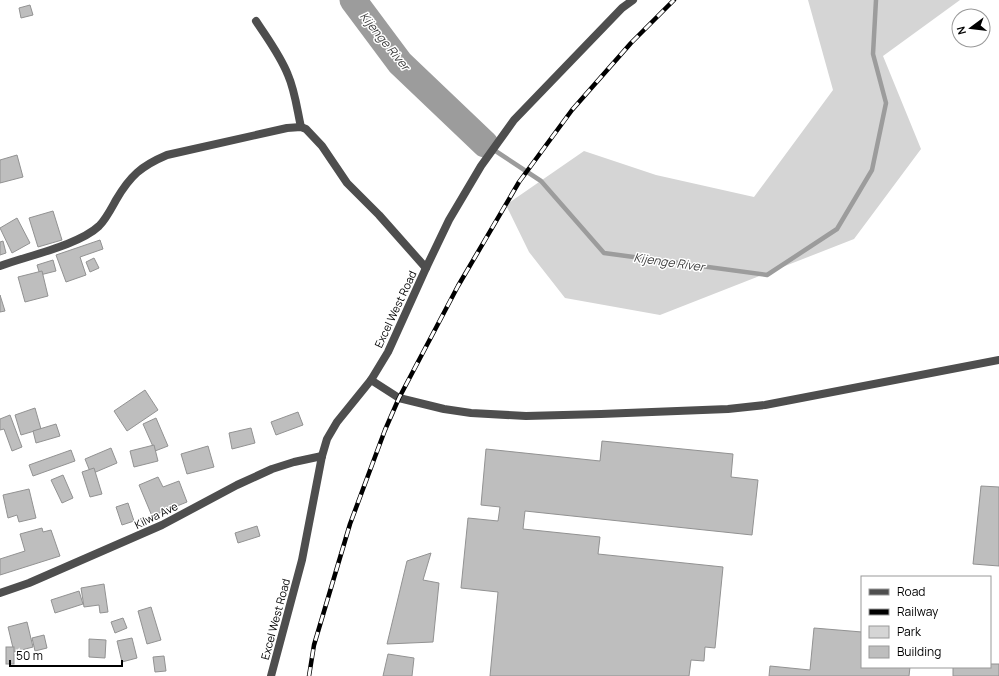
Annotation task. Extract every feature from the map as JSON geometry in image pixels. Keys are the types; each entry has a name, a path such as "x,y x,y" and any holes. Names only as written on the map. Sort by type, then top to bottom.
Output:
{"street":[{"name":"Excel West Road","path":"271,676 302,560 322,456 327,439 337,422 371,380 388,352 449,220 481,166 514,120 622,8 633,0"},
{"path":"256,21 278,54 288,75 295,96 300,126"},
{"path":"0,266 62,245 88,234 99,226 125,184 150,162 167,155 300,126 306,129 322,146 347,182 379,215 426,268"},
{"path":"371,380 399,398 444,410 471,414 526,416 601,414 728,409 765,405 999,360"},
{"name":"Kilwa Ave","path":"0,593 30,583 162,526 237,485 272,470 294,462 322,456"}],"green space":[{"path":"808,0 960,0 883,56 921,149 854,239 660,315 565,298 529,252 506,205 584,151 656,175 754,197 833,90"}],"building":[{"path":"30,5 33,15 21,18 19,8"},
{"path":"17,155 23,177 0,183 0,160"},
{"path":"53,211 62,240 38,247 29,218"},
{"path":"17,218 30,243 12,253 0,228"},
{"path":"100,240 103,249 80,257 86,275 66,282 56,255"},
{"path":"3,241 6,253 0,255 0,242"},
{"path":"94,258 99,268 90,272 86,262"},
{"path":"53,260 56,271 40,275 37,265"},
{"path":"42,271 48,296 25,302 18,277"},
{"path":"0,295 5,311 0,312"},
{"path":"145,390 158,410 127,431 114,411"},
{"path":"35,408 41,429 21,435 15,415"},
{"path":"298,412 303,425 276,435 271,422"},
{"path":"10,415 22,447 12,451 4,429 0,430 0,419"},
{"path":"156,418 168,446 155,451 143,424"},
{"path":"56,424 60,436 36,443 33,431"},
{"path":"251,428 255,443 232,449 229,433"},
{"path":"602,441 733,454 731,477 758,480 752,535 525,511 523,529 600,537 598,554 723,567 715,648 705,647 704,661 691,660 689,676 490,676 498,592 461,588 468,518 498,521 500,507 481,505 486,449 600,461"},
{"path":"154,445 158,461 134,467 130,451"},
{"path":"208,446 214,467 187,474 181,454"},
{"path":"111,448 117,463 91,474 85,459"},
{"path":"71,450 75,461 33,476 29,465"},
{"path":"94,468 102,494 90,497 82,472"},
{"path":"63,475 73,498 62,503 51,480"},
{"path":"158,477 163,487 179,481 187,502 152,516 139,485"},
{"path":"981,486 999,487 999,566 973,564"},
{"path":"29,489 36,518 19,522 17,515 8,518 3,495"},
{"path":"128,503 134,521 122,525 116,507"},
{"path":"257,526 260,536 238,543 235,533"},
{"path":"42,528 43,532 51,530 60,556 0,575 0,559 25,551 20,534"},
{"path":"431,553 423,580 439,583 433,642 387,644 407,561"},
{"path":"104,584 108,612 100,613 99,605 84,607 81,588"},
{"path":"79,591 83,604 55,613 51,600"},
{"path":"151,607 161,640 147,644 138,611"},
{"path":"123,618 127,628 115,633 111,622"},
{"path":"27,622 33,647 14,652 8,627"},
{"path":"814,628 861,632 861,668 910,668 909,676 769,676 770,666 810,670"},
{"path":"44,635 47,648 35,651 32,638"},
{"path":"132,638 137,658 122,662 117,641"},
{"path":"89,639 106,640 105,658 89,657"},
{"path":"6,647 14,647 14,664 6,664"},
{"path":"388,654 414,658 412,676 383,676"},
{"path":"164,656 166,671 155,672 153,657"},
{"path":"991,664 999,664 999,676 953,676 953,668 991,668"}],"waterway":[{"name":"Kijenge River","path":"353,0 400,63 485,144"},
{"name":"Kijenge River","path":"485,144 541,181 604,253 767,275 837,229 872,170 886,103 873,54 876,0"}],"railway":[{"path":"309,676 314,645 350,524 385,430 399,398 458,286 519,182 572,110 631,43 674,0"}]}
